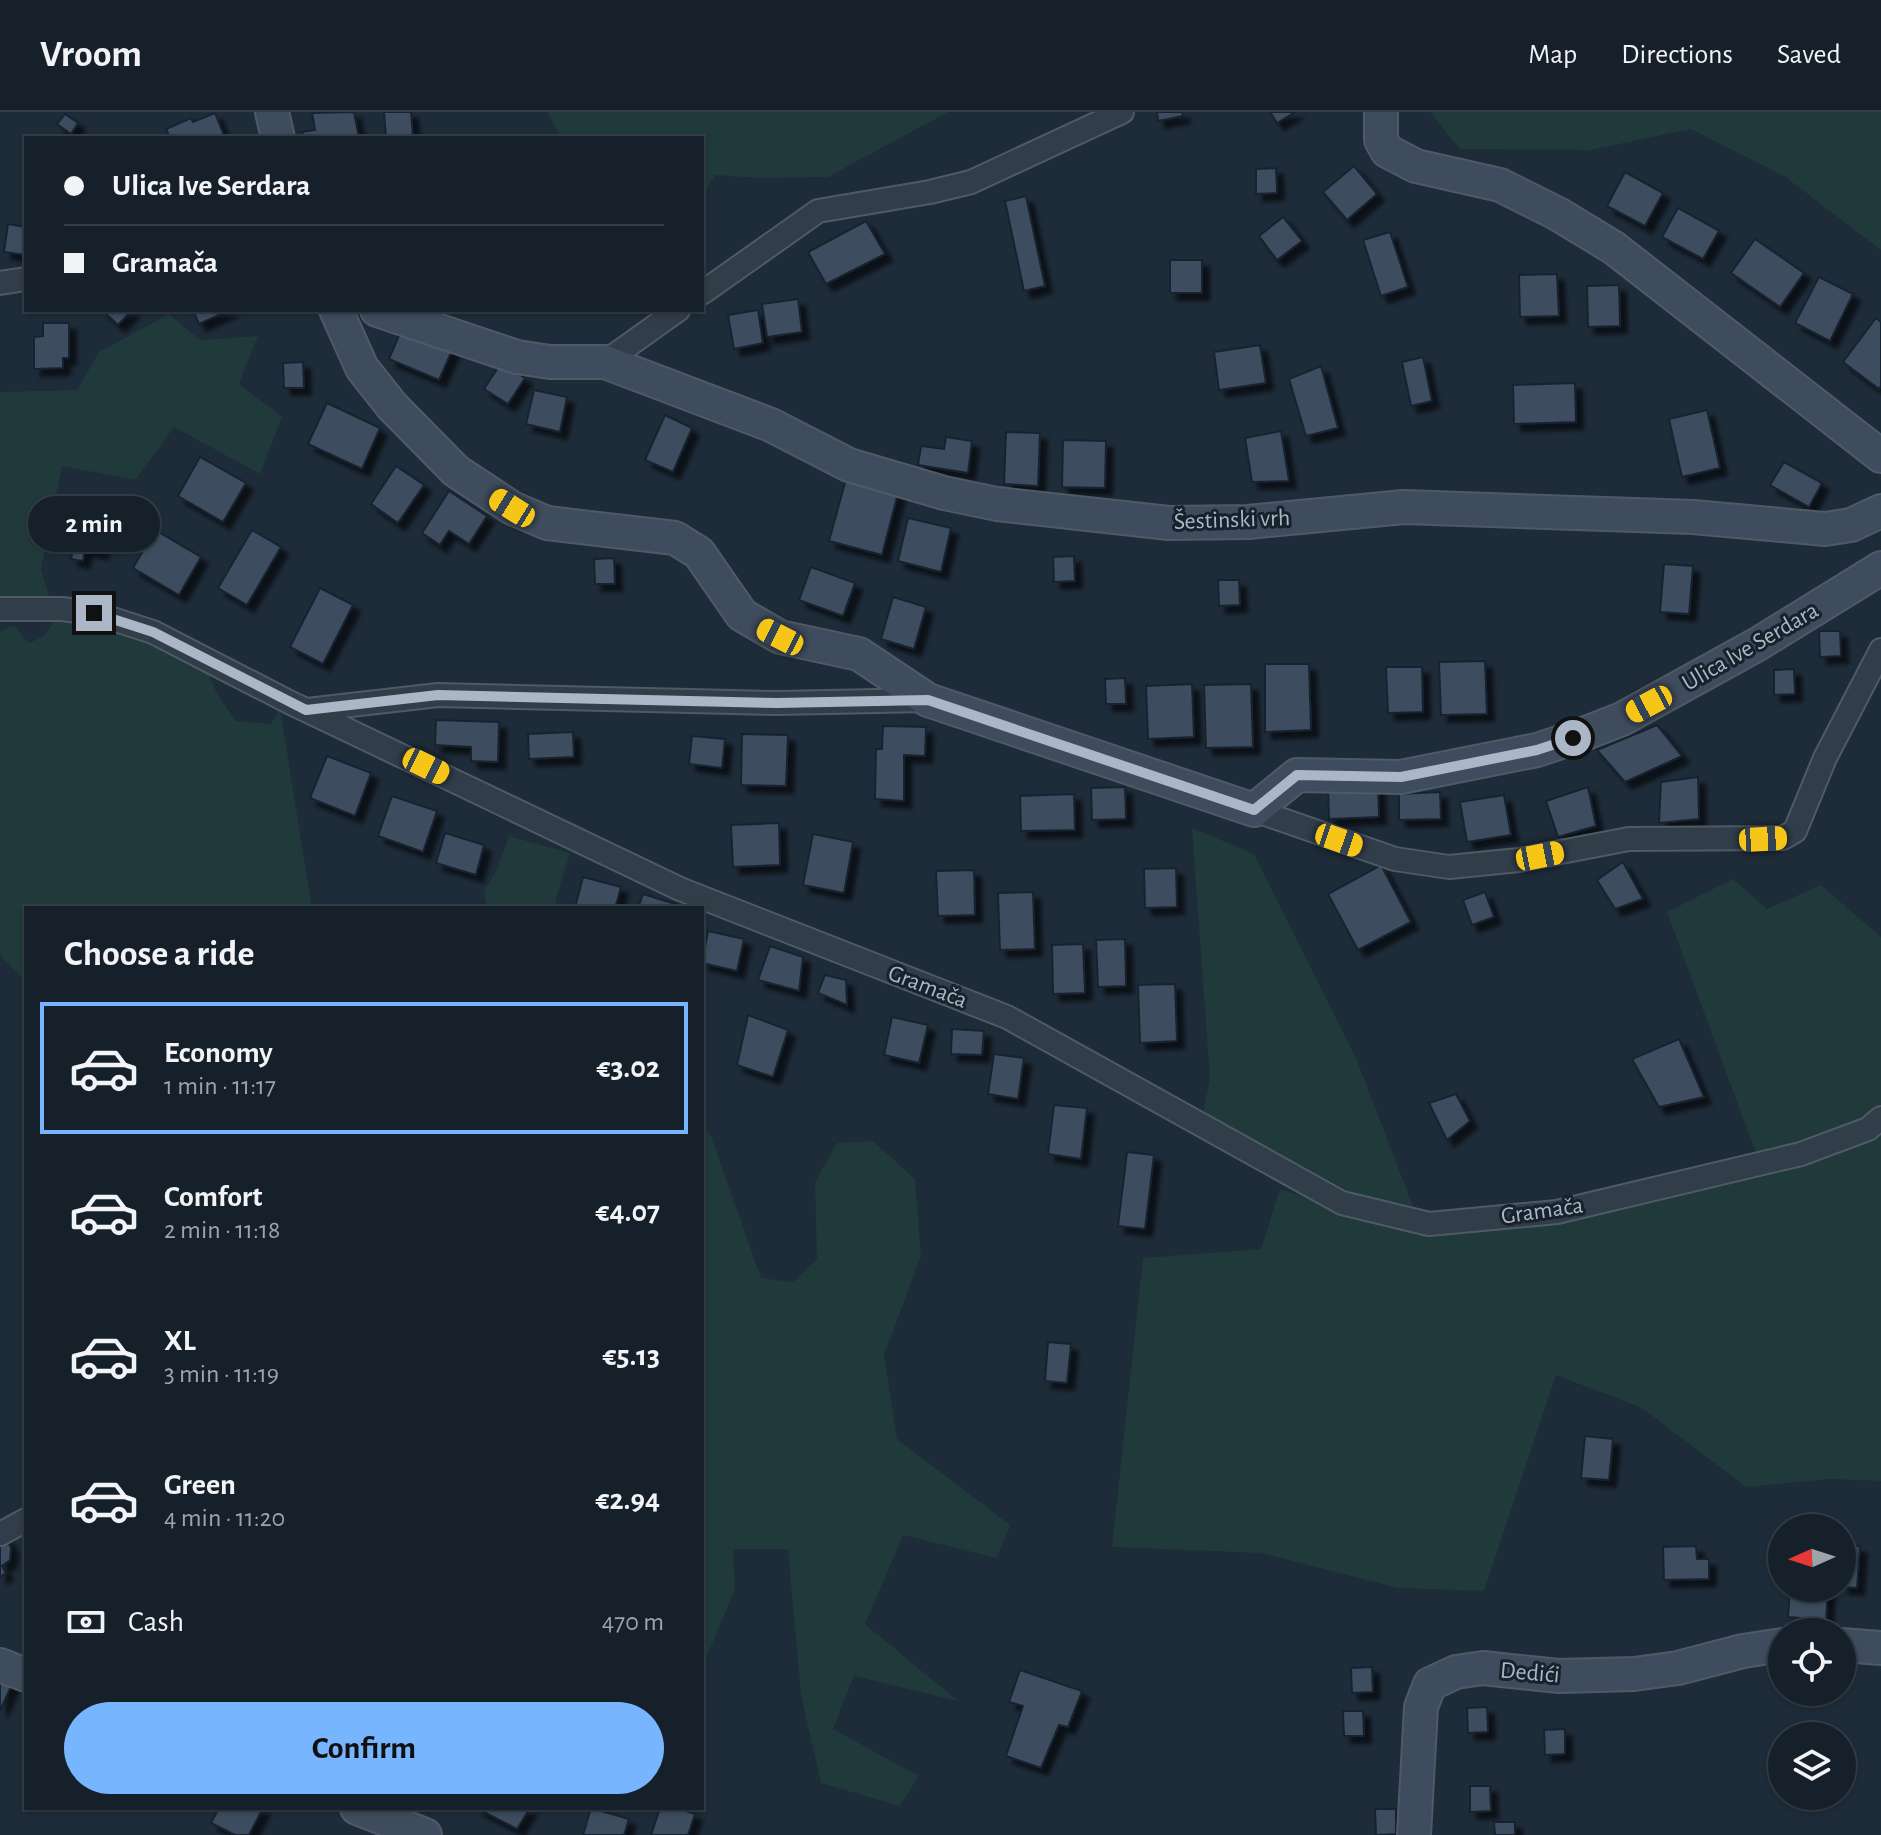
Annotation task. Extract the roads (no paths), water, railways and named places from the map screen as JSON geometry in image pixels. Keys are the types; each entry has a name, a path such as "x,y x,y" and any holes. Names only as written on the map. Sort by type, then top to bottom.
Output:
{"street":[{"path":"272,112 278,136"},
{"path":"704,292 818,211 971,182 1122,112"},
{"path":"1381,112 1381,140 1387,151 1416,166 1500,185 1558,214 1614,248 1881,456"},
{"path":"0,283 24,279"},
{"path":"337,312 362,368 392,406 456,471 527,516 547,523 675,538 699,553 742,615 780,637 859,654 928,700 1395,859 1449,867 1519,860 1629,839 1790,836 1795,831 1825,758 1881,650"},
{"name":"Šestinski vrh","path":"383,312 517,357 550,362 605,362 771,425 849,465 944,493 997,504 1169,523 1248,522 1404,507 1693,517 1825,529 1851,525 1881,511"},
{"path":"605,362 675,312"},
{"name":"Ulica Ive Serdara","path":"1254,810 1297,775 1401,777 1537,750 1622,719 1758,644 1881,568"},
{"name":"Gramača","path":"0,609 77,610 130,623 680,889 1007,1017 1342,1203 1429,1224 1557,1212 1801,1154 1877,1125"},
{"path":"306,710 438,695 777,703 928,700"},
{"path":"0,1534 24,1521"},
{"path":"1856,1646 1881,1648"},
{"name":"Dedići","path":"1414,1835 1421,1707 1430,1684 1456,1672 1483,1668 1559,1676 1634,1674 1678,1668 1768,1647"},
{"path":"0,1665 24,1674"},
{"path":"362,1810 425,1835"}]}
